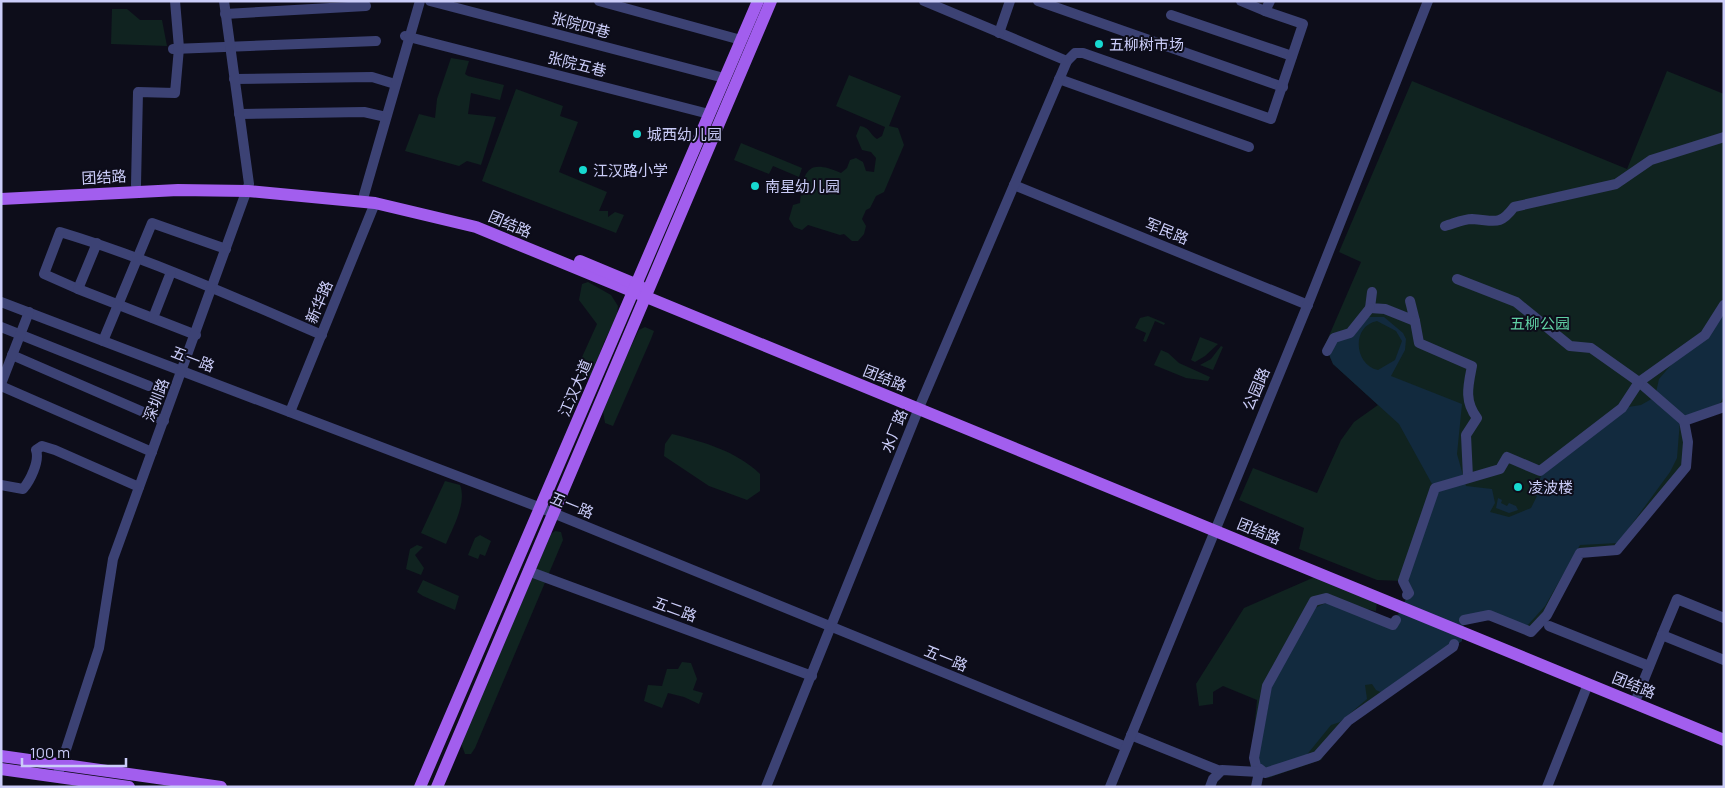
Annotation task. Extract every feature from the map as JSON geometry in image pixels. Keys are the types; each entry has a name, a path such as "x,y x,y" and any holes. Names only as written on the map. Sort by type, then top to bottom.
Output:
{"main road":[{"name":"江汉大道","path":"640,291 709,114 758,1"},
{"name":"江汉大道","path":"420,787 547,510 640,291 771,1"},
{"name":"团结路","path":"1,192 178,183 362,195 478,220 640,291"},
{"name":"团结路","path":"1,199 248,188 375,203 476,227 640,291 1214,526 1399,599 1588,684 1724,740"},
{"name":"江汉大道","path":"437,787 528,571 547,510"},
{"name":"团结路","path":"1484,638 1724,733"},
{"path":"1,756 221,787"},
{"path":"1,769 129,787"}],"street":[{"path":"136,185 138,92 175,93 175,1"},
{"name":"深圳路","path":"57,777 99,648 113,560 248,188 224,1"},
{"path":"407,37 414,1"},
{"path":"362,195 407,37 420,1"},
{"name":"张院四巷","path":"430,1 724,78"},
{"path":"599,1 741,40"},
{"path":"924,1 1067,61 1075,53 1082,54 1271,119 1303,24 1268,6 1241,1"},
{"path":"998,33 1010,1"},
{"path":"1038,1 1283,87"},
{"path":"1306,304 1422,1"},
{"name":"公园路","path":"1110,787 1124,746 1131,735 1428,1"},
{"path":"226,14 366,6"},
{"path":"1171,15 1292,56"},
{"name":"张院五巷","path":"407,37 709,114"},
{"path":"176,48 376,40"},
{"name":"水厂路","path":"766,787 920,406 1067,61"},
{"path":"234,79 372,77 393,84"},
{"path":"1059,80 1249,147"},
{"path":"239,114 364,112 384,116"},
{"path":"1445,226 1470,219 1496,222 1506,218 1514,207 1616,184 1651,160 1724,137"},
{"name":"军民路","path":"1014,185 1306,304"},
{"name":"新华路","path":"290,412 375,203"},
{"path":"103,341 152,223 226,249"},
{"path":"196,334 44,274 60,232 97,243 212,288 322,335"},
{"path":"78,289 97,243"},
{"path":"153,318 171,272"},
{"path":"1457,280 1516,302 1570,346 1591,348 1639,382 1684,421 1688,442 1686,467 1618,550 1580,553 1547,615 1531,632 1489,615 1464,620"},
{"path":"1327,351 1334,338 1350,332 1370,308 1372,292"},
{"path":"1410,301 1419,343 1472,366 1468,388 1470,409 1477,418 1466,435 1468,477"},
{"name":"五一路","path":"1,302 547,510 831,628 1124,746"},
{"path":"1399,599 1409,593 1403,581 1435,488 1500,469 1507,457 1540,471 1622,408 1639,382 1705,335 1724,304"},
{"path":"1370,308 1385,309 1414,321"},
{"path":"29,312 1,385 152,452"},
{"path":"1,327 149,386"},
{"path":"12,355 164,421"},
{"path":"1684,421 1724,407"},
{"path":"1,485 23,489 38,457 36,450 42,446 139,487"},
{"path":"1106,787 1214,526"},
{"name":"五二路","path":"528,571 812,676"},
{"path":"1396,620 1393,625 1326,598 1314,601 1267,686 1254,758 1256,766 1265,773 1317,756 1348,721 1454,647 1454,644"},
{"path":"1636,697 1676,599 1724,618"},
{"path":"1549,626 1649,666"},
{"path":"1662,635 1724,660"},
{"path":"1547,787 1588,684"},
{"path":"1131,735 1220,771 1259,772 1256,787"},
{"path":"1210,787 1213,778 1220,771"}],"green space":[{"path":"112,9 127,9 140,20 162,20 167,46 111,44"},
{"path":"451,58 469,61 465,74 468,76 504,85 500,100 471,93 468,114 496,117 481,165 467,161 459,166 405,151 419,114 435,118 437,99"},
{"name":"五柳公园","path":"1667,71 1724,94 1724,407 1684,421 1684,462 1622,546 1580,553 1547,615 1531,628 1481,613 1464,620 1462,641 1348,721 1321,760 1268,778 1250,771 1257,700 1223,686 1213,692 1213,704 1199,706 1196,684 1244,608 1317,576 1377,600 1376,611 1337,603 1394,621 1409,593 1403,581 1377,580 1299,549 1304,528 1239,500 1253,468 1317,493 1341,440 1354,422 1378,405 1333,364 1325,345 1361,262 1339,252 1412,81 1627,169"},
{"path":"849,75 901,96 889,126 898,128 904,145 884,192 876,196 870,208 866,210 862,219 866,226 864,234 858,241 852,241 844,234 840,235 808,225 802,230 794,227 789,219 793,205 800,203 805,175 814,167 830,169 841,173 847,168 850,160 856,158 863,162 866,171 874,172 876,158 871,152 862,150 856,136 860,126 868,129 877,139 882,136 885,127 836,106"},
{"path":"516,89 563,106 560,116 578,122 559,172 607,192 599,211 608,211 608,217 615,212 624,215 616,233 482,181"},
{"path":"741,143 802,168 799,177 773,166 769,174 734,160"},
{"path":"588,282 611,295 618,306 617,316 604,342 591,378 583,376 578,366 597,324 579,300 582,284"},
{"path":"1148,316 1165,323 1164,325 1155,321 1146,342 1143,341 1146,333 1135,328 1140,318"},
{"path":"645,327 654,331 613,426 605,423 603,411 639,330"},
{"path":"1200,337 1218,344 1195,362 1191,360"},
{"path":"1221,346 1223,347 1213,370 1200,365 1211,359"},
{"path":"1161,350 1168,353 1179,363 1210,377 1208,381 1186,378 1154,365"},
{"path":"672,434 708,444 741,459 760,474 760,491 747,500 709,486 664,456 665,444"},
{"path":"445,481 460,485 462,492 458,515 446,544 421,533"},
{"path":"555,531 561,532 563,540 475,748 471,754 465,754 461,743 551,534"},
{"path":"480,535 491,541 485,556 480,554 478,559 468,555 475,538"},
{"path":"417,545 423,547 415,555 424,568 421,575 406,569 410,549"},
{"path":"423,580 459,596 455,610 417,592"},
{"path":"682,662 691,663 697,679 693,690 703,693 699,704 684,697 668,693 662,708 644,701 648,685 662,686 667,669 678,669"}],"water":[{"path":"1724,313 1724,396 1720,403 1680,420 1677,458 1670,472 1618,543 1580,545 1545,606 1526,627 1481,613 1464,620 1462,641 1387,695 1376,690 1372,684 1365,685 1367,699 1340,722 1331,725 1305,757 1271,769 1258,766 1271,684 1313,609 1330,601 1396,620 1409,593 1403,581 1437,493 1399,424 1333,364 1325,345 1360,327 1369,317 1384,317 1403,333 1406,339 1405,350 1391,376 1462,404 1457,454 1466,486 1492,489 1495,503 1490,512 1509,517 1531,508 1537,496 1534,495 1543,471 1622,408 1641,405 1655,397 1659,379 1690,343","holes":["1377,321 1396,331 1402,341 1395,360 1378,370 1370,367 1360,354 1360,337 1363,330 1369,324"]},
{"path":"1498,498 1502,500 1501,503 1507,506 1509,503 1516,506 1518,510 1509,513 1496,508"}],"place":[{"name":"五柳树市场","path":"1099,44"},
{"name":"城西幼儿园","path":"637,134"},
{"name":"江汉路小学","path":"583,170"},
{"name":"南星幼儿园","path":"755,186"},
{"name":"凌波楼","path":"1518,487"}]}
